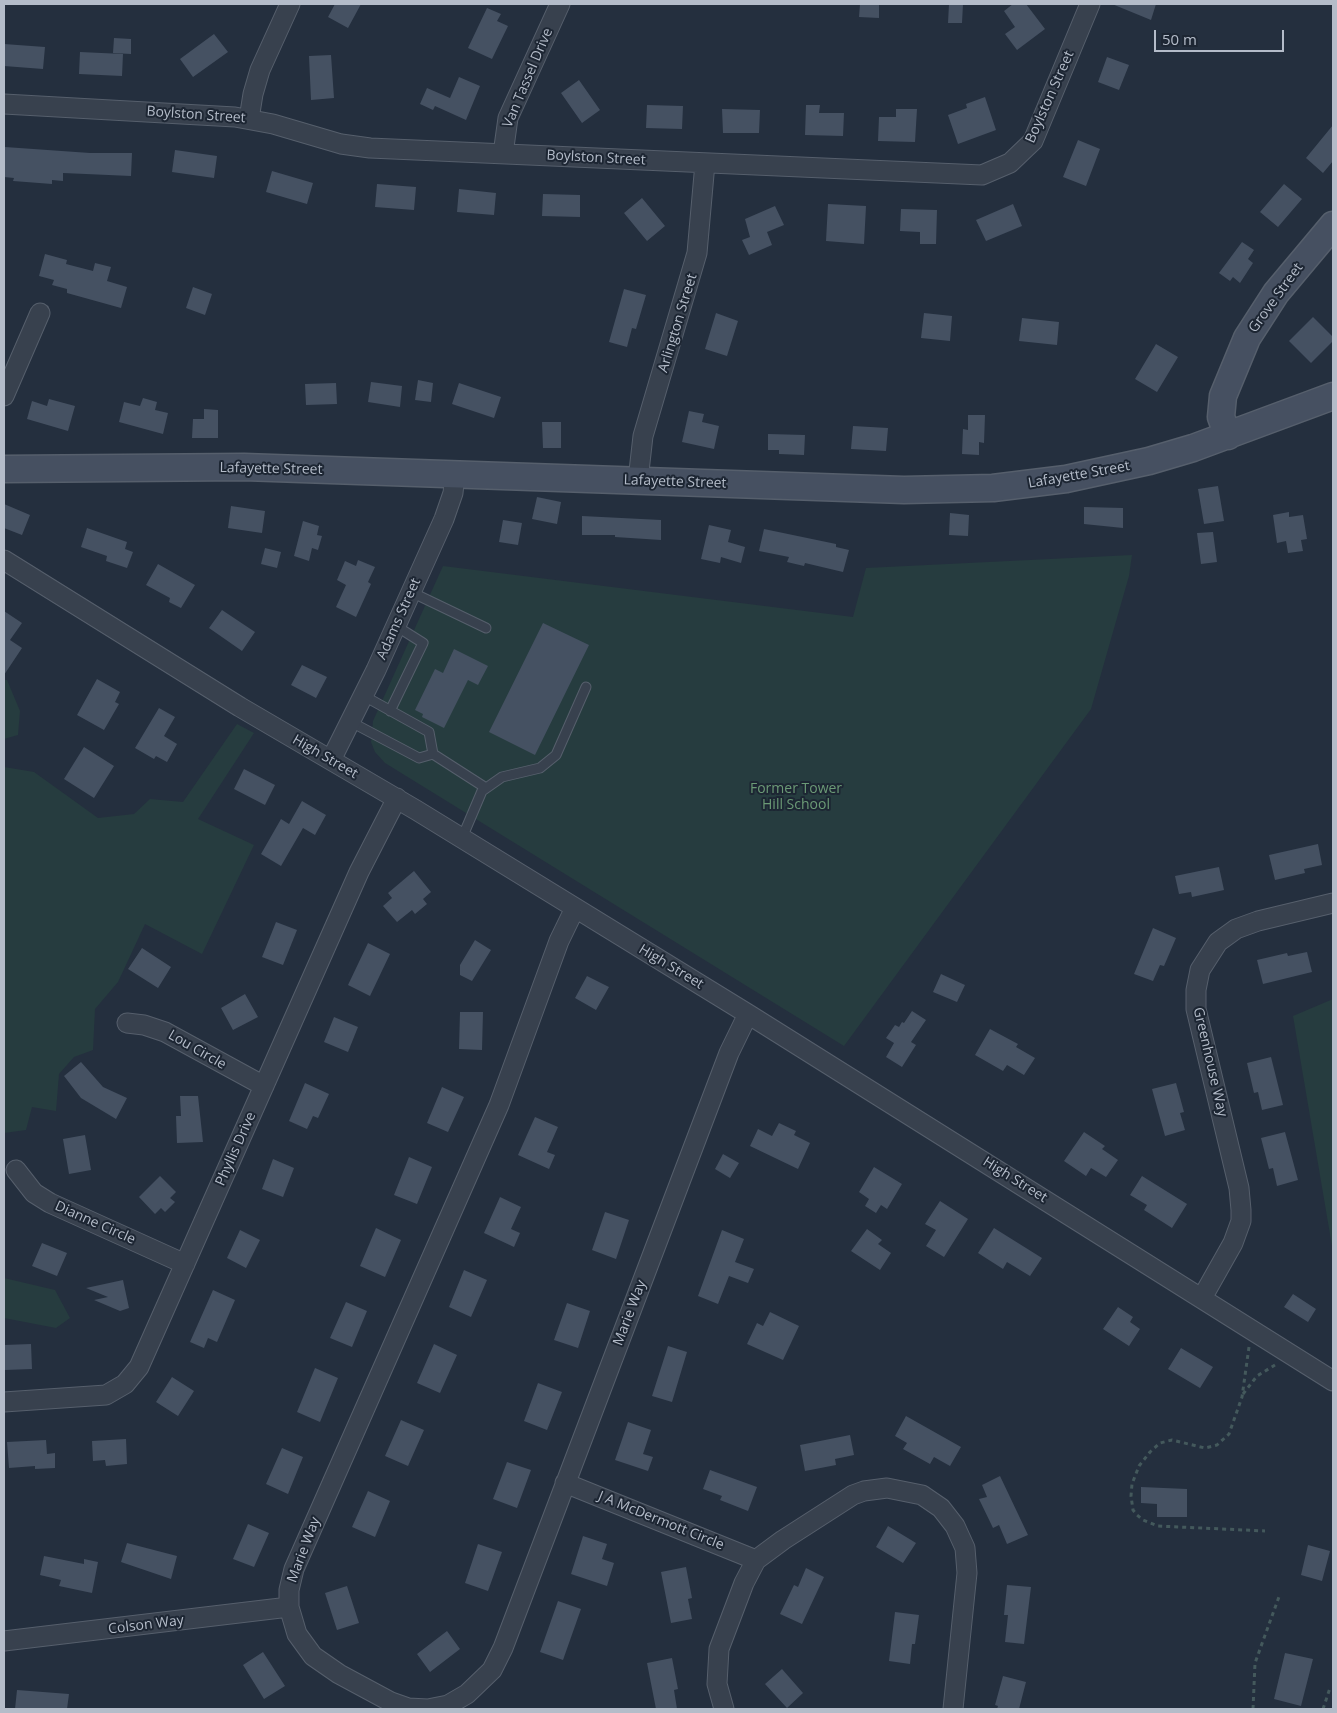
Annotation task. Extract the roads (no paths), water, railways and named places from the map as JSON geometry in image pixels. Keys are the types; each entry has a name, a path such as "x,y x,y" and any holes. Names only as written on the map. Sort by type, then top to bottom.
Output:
{"main road":[{"name":"Grove Street","path":"1228,436 1221,417 1223,396 1247,338 1276,292 1333,225"},
{"name":"Lafayette Street","path":"4,469 211,467 904,490 993,488 1106,471 1172,455 1333,396"}],"street":[{"path":"249,119 256,82 290,4"},
{"name":"Van Tassel Drive","path":"503,154 508,118 560,4"},
{"name":"Boylston Street","path":"4,104 249,119 355,146 962,176 992,172 1019,156 1033,141 1090,4"},
{"name":"Arlington Street","path":"638,480 643,436 698,253 704,163"},
{"path":"4,396 40,313"},
{"name":"Adams Street","path":"331,760 364,696 451,502 455,474"},
{"name":"High Street","path":"4,560 198,681 397,798 748,1014 1333,1381"},
{"name":"Phyllis Drive","path":"4,1402 106,1395 125,1384 141,1362 358,872 397,798"},
{"name":"Greenhouse Way","path":"1202,1298 1234,1244 1241,1221 1241,1210 1239,1188 1196,1009 1196,990 1200,970 1218,942 1236,929 1258,921 1333,904"},
{"name":"Marie Way","path":"575,908 559,942 499,1105 298,1558 289,1590 289,1607 297,1634 306,1649 339,1674 391,1702 408,1708 428,1709 448,1705 477,1687 495,1665 729,1053 748,1014"},
{"name":"Lou Circle","path":"127,1023 144,1025 165,1032 264,1086"},
{"name":"Dianne Circle","path":"16,1170 34,1193 50,1203 185,1264"},
{"name":"J A McDermott Circle","path":"565,1483 756,1560"},
{"path":"724,1709 719,1696 716,1678 719,1649 744,1583 756,1560 844,1501 864,1491 876,1488 900,1488 922,1495 937,1504 956,1526 967,1560 953,1709"},
{"name":"Colson Way","path":"4,1641 289,1607"}],"lane":[{"path":"411,592 486,628"},
{"path":"390,711 423,643 396,626"},
{"path":"462,838 482,791 502,777 540,768 556,755 586,687"},
{"path":"364,696 429,732 434,754 486,788"},
{"path":"351,722 419,758 434,754"}],"park label":[{"name":"Former Tower Hill School","path":"796,798"}]}
